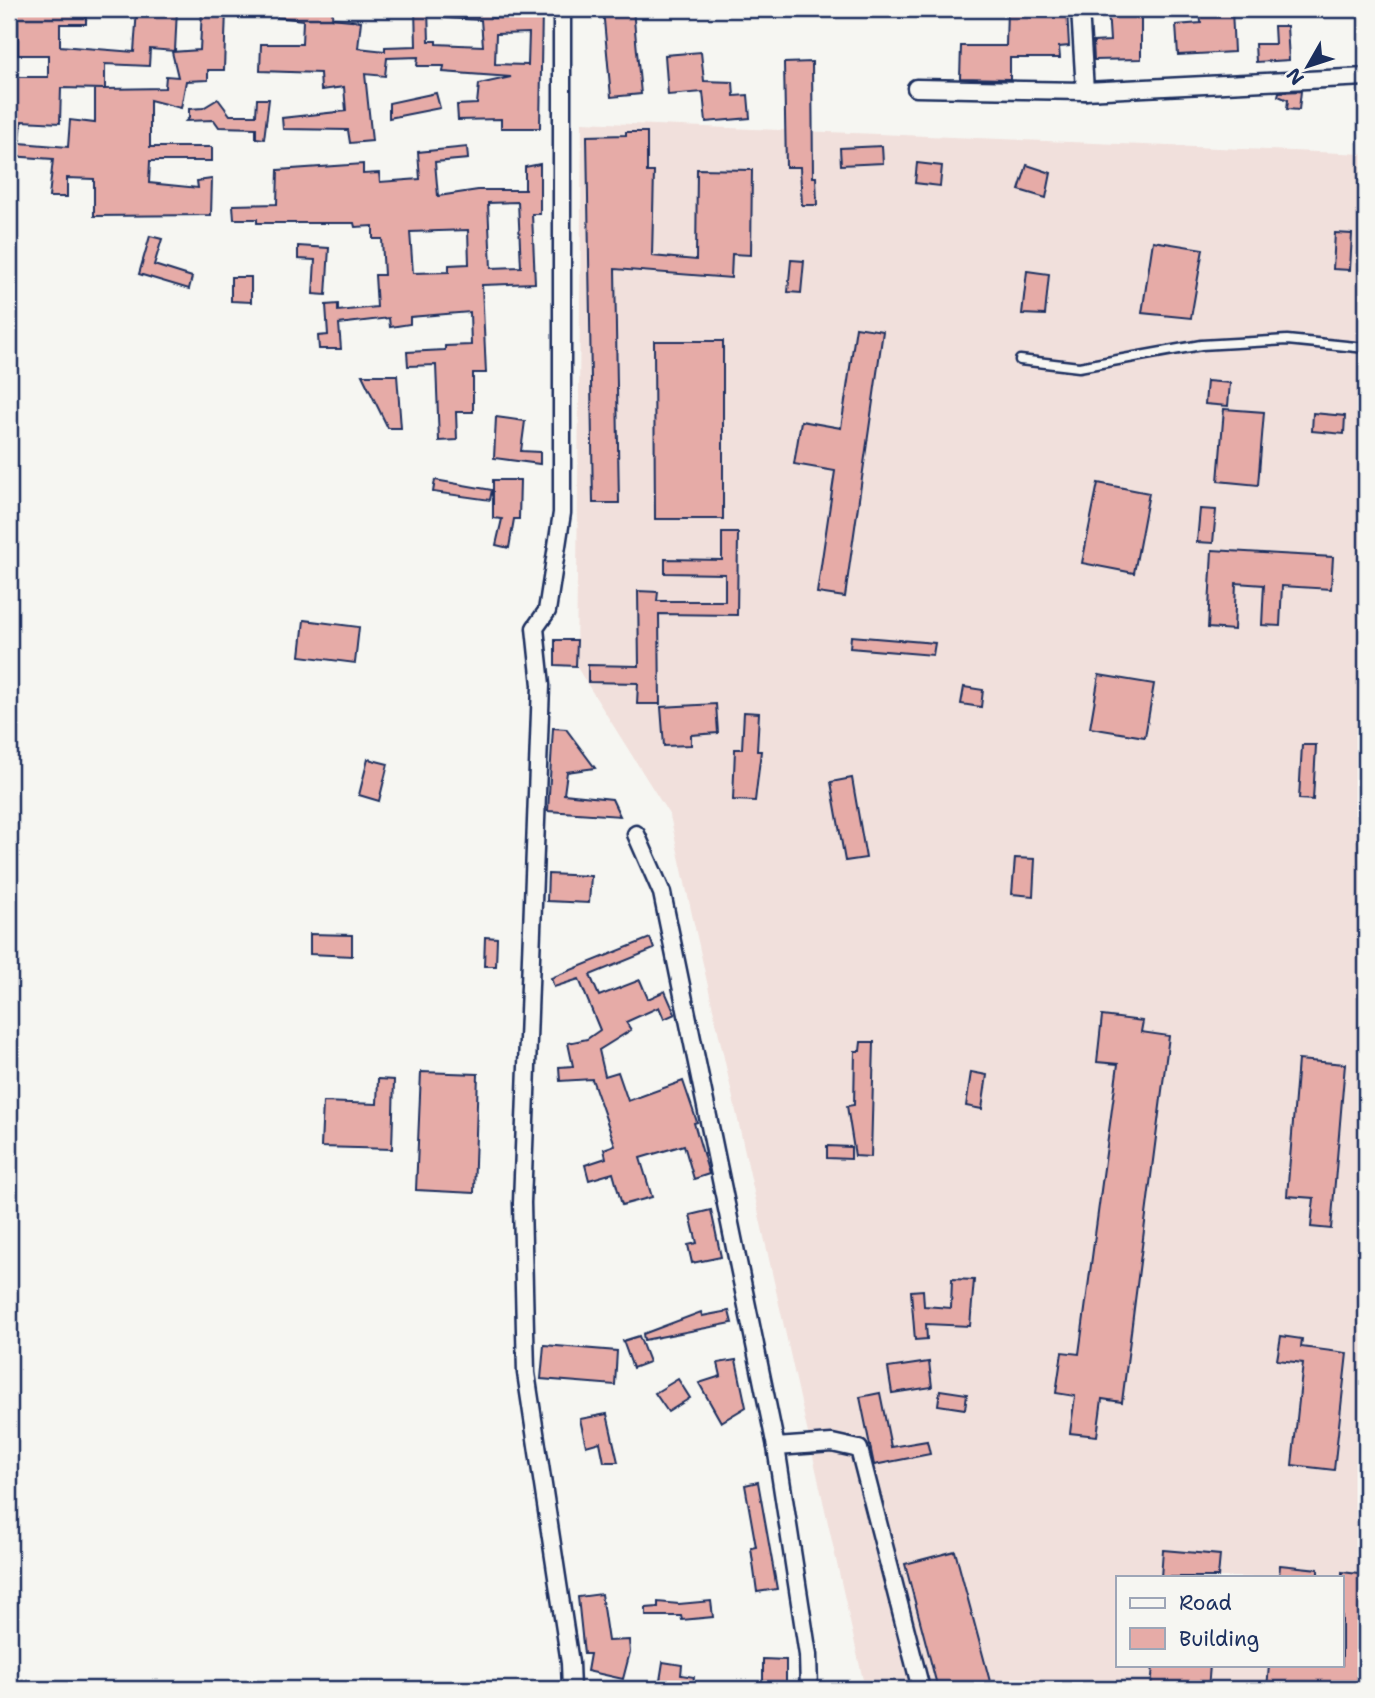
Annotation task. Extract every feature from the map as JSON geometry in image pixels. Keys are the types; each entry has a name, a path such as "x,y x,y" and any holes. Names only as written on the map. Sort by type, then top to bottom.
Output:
{"street":[{"path":"562,9 562,513 547,611 535,628 541,685 522,1203 526,1373 570,1663 571,1689"},
{"path":"1080,9 1085,91"},
{"path":"916,88 1085,91 1366,77"},
{"path":"636,834 662,893 776,1447 808,1655 808,1689"},
{"path":"776,1447 832,1443 859,1449 921,1689"}],"lane":[{"path":"1020,360 1079,367 1202,345 1287,340 1366,348"}],"shaded area":[{"path":"582,122 1366,154 1366,1689 865,1689 670,816 576,666"}],"building":[{"path":"9,9 86,9 86,24 60,24 60,46 134,52 137,9 177,9 175,51 150,49 149,66 105,64 105,89 165,88 166,76 178,77 172,52 200,50 202,9 226,9 224,70 208,70 208,80 186,81 181,108 150,100 150,147 212,147 212,161 150,161 149,183 198,188 197,181 212,179 211,215 94,216 94,179 67,178 67,197 49,197 53,159 9,156 9,77 48,77 48,55 18,55 18,21 9,21","holes":["61,88 104,89 95,89 95,123 70,120 68,147 20,143 22,121 60,123"]},
{"path":"277,9 333,9 332,18 361,21 358,48 385,51 385,47 416,46 415,9 428,9 429,41 436,41 436,44 483,46 481,20 444,18 444,9 493,9 492,18 531,18 531,9 542,9 540,128 501,128 501,119 458,120 457,105 477,104 479,84 511,77 443,72 444,66 417,66 418,57 387,58 385,76 365,74 372,141 350,143 348,130 283,129 282,118 346,111 344,87 321,90 320,73 260,71 261,44 302,44 303,20 277,17","holes":["529,33 528,65 495,64 496,34"]},
{"path":"603,9 633,9 641,94 611,97"},
{"path":"1007,9 1067,9 1069,46 1059,47 1060,58 1010,58 1010,79 960,78 961,46 1006,46"},
{"path":"1108,9 1130,9 1131,15 1141,15 1141,59 1094,60 1093,42 1110,41"},
{"path":"1200,9 1232,9 1234,52 1178,55 1176,25 1201,23"},
{"path":"1274,26 1287,26 1289,60 1256,62 1255,44 1275,44"},
{"path":"701,52 704,81 733,82 734,96 748,95 750,118 706,122 703,92 668,95 665,55"},
{"path":"812,62 813,177 816,177 817,205 802,205 800,167 786,167 784,63"},
{"path":"1301,91 1299,110 1287,109 1288,100 1278,96 1279,92"},
{"path":"436,93 440,108 389,118 389,103"},
{"path":"218,99 230,115 256,115 257,99 269,99 264,139 256,138 256,128 219,127 214,120 186,121 189,118 189,109 203,108"},
{"path":"626,132 647,132 647,172 654,172 652,256 696,260 697,169 752,170 751,255 732,254 731,278 615,269 619,503 593,503 587,136 626,135"},
{"path":"882,146 883,163 841,165 840,148"},
{"path":"467,147 468,159 435,162 438,196 478,190 525,190 525,167 540,164 540,214 532,214 535,283 482,285 486,373 473,373 473,412 456,412 457,440 439,441 436,365 408,366 407,352 445,350 445,346 471,345 470,312 410,317 410,324 390,327 389,318 339,324 341,349 319,349 318,336 328,335 326,305 338,304 338,311 377,307 375,275 384,275 382,239 373,239 373,226 355,227 354,223 257,223 257,219 234,219 233,205 277,204 278,170 363,164 363,174 379,173 380,182 420,179 418,152","holes":["518,202 521,267 491,268 488,203","468,230 469,264 449,265 449,272 413,273 410,232"]},
{"path":"917,163 942,166 940,186 915,183"},
{"path":"1027,165 1051,173 1046,198 1019,190"},
{"path":"1335,233 1352,234 1350,270 1333,269"},
{"path":"150,236 162,239 154,265 192,277 189,289 139,274"},
{"path":"1153,241 1203,249 1191,318 1142,313"},
{"path":"298,246 329,248 326,295 313,294 315,260 298,259"},
{"path":"791,260 804,261 801,293 788,292"},
{"path":"1027,271 1049,274 1045,315 1022,314"},
{"path":"231,277 251,277 251,302 231,301"},
{"path":"856,327 883,331 845,597 817,593 835,471 794,464 801,421 841,428"},
{"path":"654,341 723,341 723,519 655,519"},
{"path":"362,375 397,375 401,428 388,428"},
{"path":"1207,381 1230,383 1228,406 1205,404"},
{"path":"1224,409 1264,412 1258,485 1218,481"},
{"path":"1313,413 1345,416 1344,434 1312,431"},
{"path":"496,417 525,421 521,451 540,452 540,464 494,458"},
{"path":"435,480 492,490 490,500 433,492"},
{"path":"493,480 520,480 519,519 514,519 509,548 496,545 502,519 493,518"},
{"path":"1098,483 1149,493 1134,573 1082,563"},
{"path":"1200,509 1216,510 1213,543 1197,542"},
{"path":"722,533 738,533 737,615 659,614 660,704 637,704 638,683 588,682 588,665 639,666 638,591 658,592 657,601 725,601 725,574 665,573 665,559 722,560"},
{"path":"1212,550 1333,557 1331,589 1282,586 1280,626 1262,625 1264,585 1236,583 1234,630 1208,628"},
{"path":"304,620 359,627 355,663 300,656"},
{"path":"851,636 935,643 933,655 850,648"},
{"path":"555,640 577,640 576,666 555,665"},
{"path":"1099,675 1154,684 1145,737 1090,728"},
{"path":"964,687 983,690 981,707 961,704"},
{"path":"716,704 718,733 691,735 691,745 664,746 661,707"},
{"path":"744,712 759,713 757,751 761,751 755,801 733,800 735,749 742,749"},
{"path":"553,728 566,729 595,768 567,772 564,794 612,799 620,816 548,811"},
{"path":"1302,745 1316,745 1313,800 1299,799"},
{"path":"368,759 388,764 379,801 359,795"},
{"path":"852,778 866,858 845,861 831,782"},
{"path":"1015,858 1035,859 1033,896 1012,894"},
{"path":"548,874 591,876 589,903 547,901"},
{"path":"310,934 352,935 352,956 310,954"},
{"path":"485,937 497,938 496,966 484,966"},
{"path":"650,938 654,949 590,975 599,996 640,980 648,999 665,991 675,1014 664,1019 659,1007 626,1022 631,1030 599,1050 605,1076 618,1072 628,1101 683,1081 697,1122 694,1123 709,1174 694,1179 684,1145 640,1158 652,1197 622,1205 613,1173 589,1180 585,1165 606,1158 604,1149 615,1145 592,1079 560,1081 559,1067 573,1066 568,1043 587,1039 600,1030 579,979 554,987 551,978"},
{"path":"1102,1016 1143,1021 1141,1032 1169,1036 1122,1402 1102,1399 1097,1436 1070,1433 1075,1396 1056,1393 1062,1352 1079,1354 1118,1064 1097,1062"},
{"path":"861,1042 874,1042 871,1157 855,1156 847,1106 854,1105 855,1051 860,1051"},
{"path":"1298,1060 1345,1064 1331,1229 1311,1227 1314,1198 1287,1196"},
{"path":"421,1072 478,1074 474,1193 416,1190"},
{"path":"971,1072 987,1075 982,1109 966,1106"},
{"path":"378,1079 394,1080 392,1149 321,1147 323,1102 377,1104"},
{"path":"827,1146 851,1147 851,1159 827,1158"},
{"path":"711,1210 721,1257 692,1263 688,1245 697,1243 690,1215"},
{"path":"952,1279 974,1280 970,1326 926,1324 927,1339 915,1340 911,1291 923,1290 924,1306 951,1308"},
{"path":"729,1311 732,1323 644,1340 643,1334 701,1312 702,1316"},
{"path":"639,1336 649,1362 633,1368 623,1341"},
{"path":"1281,1336 1302,1339 1301,1347 1347,1353 1334,1470 1292,1465 1303,1363 1277,1360"},
{"path":"544,1345 617,1351 615,1385 541,1379"},
{"path":"736,1360 746,1407 721,1422 699,1383 721,1376 718,1363"},
{"path":"929,1362 932,1387 892,1393 888,1368"},
{"path":"678,1379 690,1398 668,1412 655,1393"},
{"path":"940,1390 967,1394 965,1409 938,1405"},
{"path":"880,1393 891,1447 927,1441 930,1454 874,1465 860,1397"},
{"path":"607,1414 618,1462 604,1462 600,1442 586,1446 580,1419"},
{"path":"758,1482 777,1589 757,1592 751,1548 756,1547 745,1485"},
{"path":"1163,1550 1220,1555 1218,1576 1161,1576"},
{"path":"955,1551 992,1689 938,1689 905,1564"},
{"path":"1280,1565 1318,1569 1318,1576 1279,1576"},
{"path":"1342,1572 1366,1575 1366,1689 1267,1689 1269,1666 1344,1666"},
{"path":"601,1594 608,1641 629,1640 630,1652 623,1679 587,1671 590,1654 584,1654 578,1597"},
{"path":"711,1601 713,1617 682,1620 681,1616 646,1616 646,1608 658,1607 658,1602 679,1604"},
{"path":"763,1659 786,1660 786,1686 763,1686"},
{"path":"663,1662 682,1665 681,1675 694,1677 692,1689 659,1687"},
{"path":"1153,1666 1210,1666 1208,1689 1151,1689"}]}
